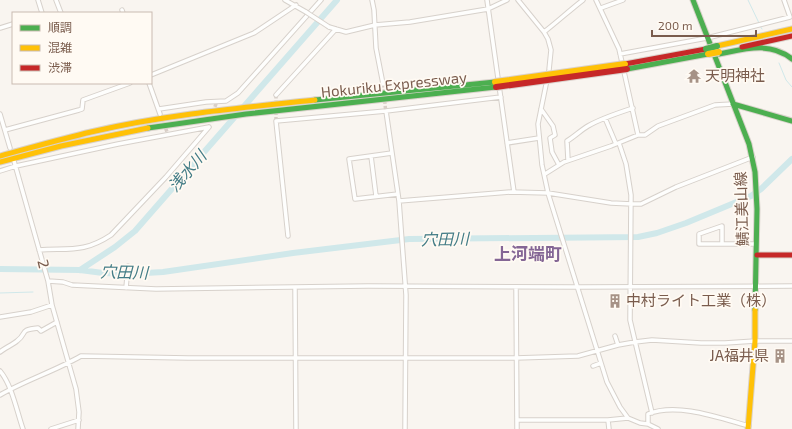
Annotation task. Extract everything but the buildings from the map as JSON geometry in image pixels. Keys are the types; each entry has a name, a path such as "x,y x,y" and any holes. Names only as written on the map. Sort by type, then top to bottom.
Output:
{"main road":[{"name":"鯖江美山線","path":"693,0 752,157 756,181 755,341 748,428"},
{"name":"Hokuriku Expressway","path":"718,51 761,36 792,31"},
{"name":"Hokuriku Expressway","path":"0,162 94,138 162,126 218,117 495,84 626,66 718,51 792,31"},
{"path":"718,51 770,48 781,51 792,59"},
{"name":"Hokuriku Expressway","path":"626,66 659,64 707,53"},
{"name":"Hokuriku Expressway","path":"0,156 92,132 168,118 256,106 495,84"},
{"path":"733,104 792,121"},
{"path":"756,255 792,255"}],"street":[{"path":"38,0 42,12"},
{"path":"56,0 61,12"},
{"path":"285,0 306,12 328,28 346,32 375,25 410,22 488,9 507,0"},
{"path":"149,84 160,111 206,102 226,101 238,93 321,0"},
{"path":"372,0 376,48 383,84"},
{"path":"487,0 514,192"},
{"path":"518,0 544,32 548,39 551,55 538,124 542,165 548,193 607,382 620,407 628,418"},
{"path":"544,32 552,27 556,21 583,0"},
{"path":"596,0 619,49 638,135"},
{"path":"600,8 623,0"},
{"path":"620,54 708,38 790,17 784,0"},
{"path":"152,75 254,33 264,28 296,6"},
{"path":"0,28 12,24"},
{"path":"276,95 336,29"},
{"path":"5,130 79,110 82,108 83,100 127,84"},
{"path":"288,236 276,120 386,113 501,97"},
{"path":"545,174 559,164 568,160 618,144 638,135 645,135 658,126 715,105 733,104"},
{"path":"568,160 567,141 586,126 616,113 633,108"},
{"path":"541,109 553,126 555,135 550,138 552,152 559,164"},
{"path":"386,113 399,202 405,286 405,429"},
{"path":"0,114 10,148"},
{"path":"605,118 626,164 632,204 629,314 652,413"},
{"path":"0,172 16,166 168,133 209,127 166,177 111,235 101,242 86,248 39,250"},
{"path":"507,143 539,138"},
{"path":"392,153 349,159 355,199 398,194"},
{"path":"371,156 376,196"},
{"path":"399,202 514,192 548,193 592,200 641,204 676,187 752,157"},
{"name":"2","path":"14,161 76,389 79,420 78,429"},
{"path":"722,244 722,226 699,234 699,244 722,244 756,244"},
{"path":"126,287 128,266"},
{"path":"47,280 72,285 156,289 405,286 792,286"},
{"path":"295,287 296,429"},
{"path":"516,287 517,429"},
{"path":"0,317 31,312 52,305"},
{"path":"0,352 18,340 27,329 38,328 41,331 57,322"},
{"path":"615,336 618,345"},
{"path":"0,395 81,356 188,358 516,358 578,356 618,345 652,340 724,343 792,341"},
{"path":"593,366 601,363"},
{"path":"0,371 4,376 23,429"},
{"path":"648,424 648,414 662,410 687,411 748,428"},
{"path":"517,420 608,420 628,418 648,424 658,429"},
{"path":"51,429 79,420"},
{"path":"608,420 609,429"}],"waterway":[{"name":"浅水川","path":"80,270 115,247 135,231 337,0"},
{"path":"748,0 759,23"},
{"path":"779,63 786,80 792,87"},
{"name":"穴田川","path":"0,269 80,270 128,274 163,272 293,253 409,239 638,237 657,233 686,223 751,196 761,189 792,159"},
{"path":"0,293 33,292"}],"tunnel":[{"path":"383,84 386,114"},
{"path":"276,95 276,121"},
{"path":"213,112 217,101"},
{"path":"162,118 167,132"}],"traffic: fast":[{"path":"693,0 749,144 755,172 757,209 755,310"},
{"path":"706,49 717,46"},
{"path":"719,54 748,49 766,48 784,53 792,59"},
{"path":"627,69 708,54"},
{"path":"315,100 495,82"},
{"path":"148,128 246,114 496,87"},
{"path":"733,104 792,121"}],"traffic: slow":[{"path":"717,46 792,29"},
{"path":"708,54 719,52"},
{"path":"495,82 625,64"},
{"path":"0,156 91,132 146,121 315,100"},
{"path":"0,162 61,146 148,128"},
{"path":"748,429 755,341 755,310"}],"traffic: jam":[{"path":"742,47 792,36"},
{"path":"625,64 706,49"},
{"path":"496,87 627,69"},
{"path":"757,255 792,255"}],"place":[{"name":"天明神社","path":"694,76"},
{"name":"中村ライト工業（株）","path":"615,301"},
{"name":"JA福井県","path":"780,356"}],"district":[{"name":"上河端町","path":"528,254"}]}
